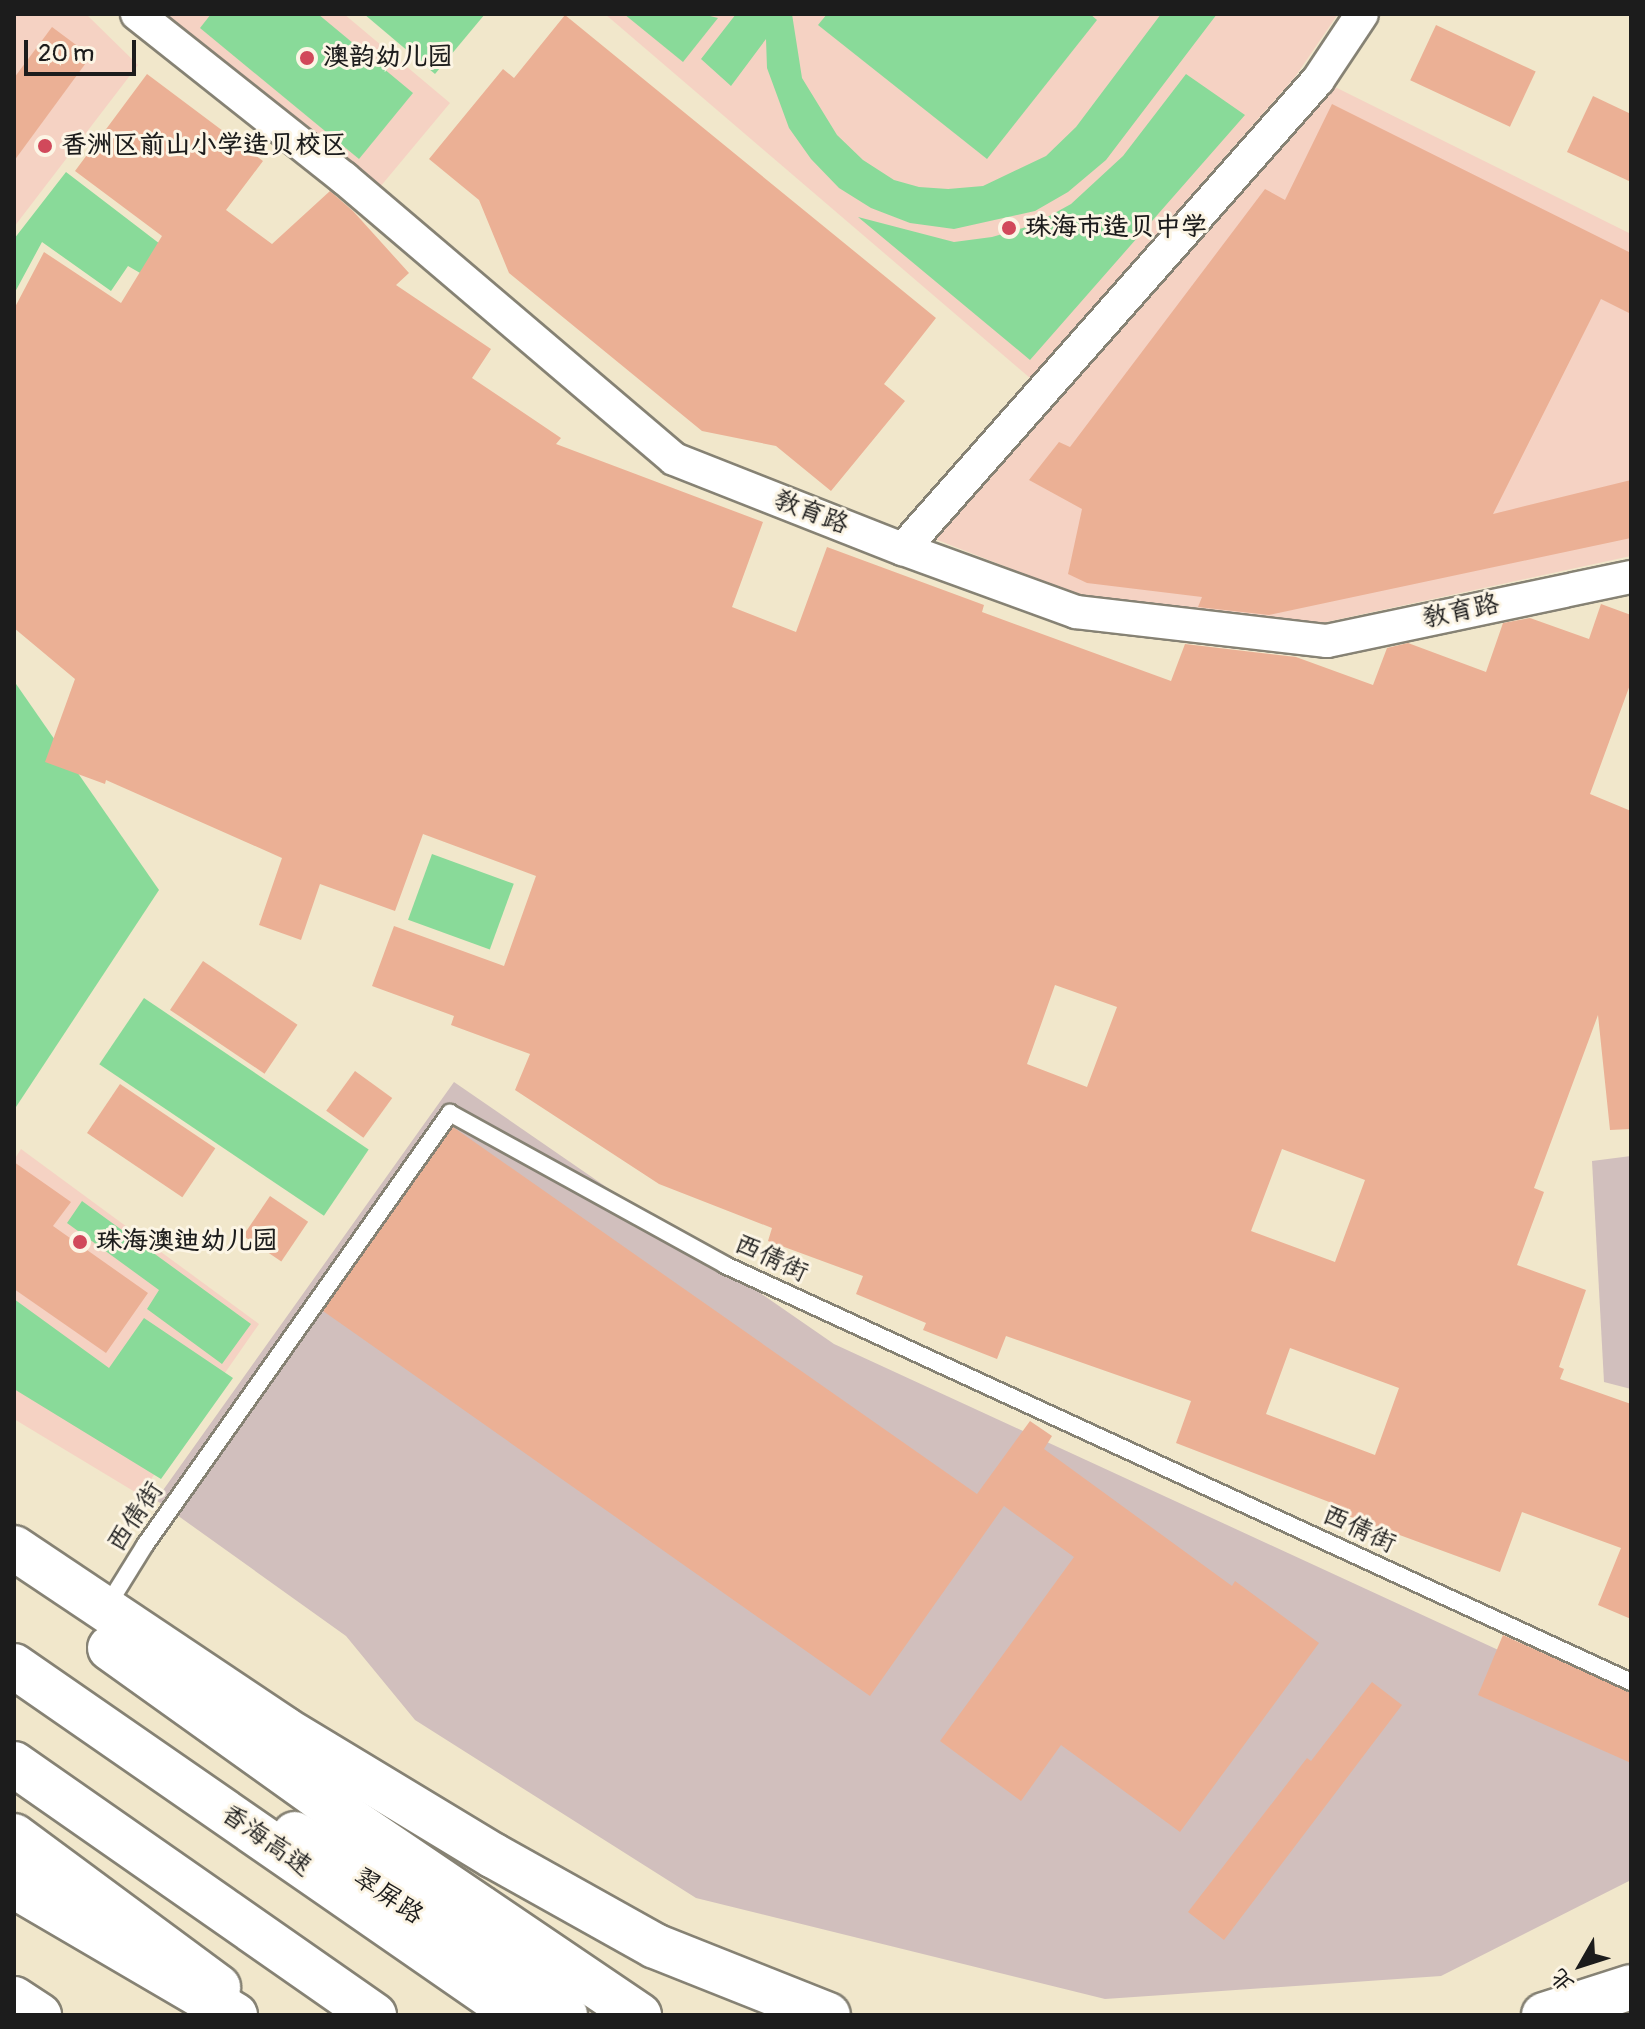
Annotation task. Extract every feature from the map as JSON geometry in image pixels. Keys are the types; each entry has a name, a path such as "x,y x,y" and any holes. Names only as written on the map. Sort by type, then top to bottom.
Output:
{"main road":[{"path":"14,1548 284,1729 494,1856 655,1946 828,2015"},
{"path":"14,1579 336,1810 639,2015"},
{"name":"翠屏路","path":"14,1643 565,2015"},
{"name":"香海高速","path":"14,1666 518,2015"},
{"path":"14,1764 374,2015"},
{"path":"14,1836 256,2015"},
{"path":"14,1886 235,2015"},
{"path":"1544,2015 1631,1987"},
{"path":"14,1999 39,2015"}],"street":[{"name":"教育路","path":"137,14 344,178 674,459 903,549 1076,612 1327,641 1631,577"},
{"path":"903,549 1318,80 1362,14"}],"lane":[{"name":"西倩街","path":"105,1610 145,1545 450,1113 725,1265 1631,1682"}],"shaded area":[{"name":"香洲区前山小学造贝校区","path":"14,14 86,14 138,65 14,227"},
{"name":"澳韵幼儿园","path":"161,14 344,14 450,103 380,187"},
{"name":"珠海市造贝中学","path":"605,14 1338,14 1295,77 1030,378"},
{"path":"1335,87 1631,234 1631,556 1317,624 1083,597 935,539"},
{"path":"454,1082 834,1344 1631,1711 1631,1880 1441,1976 1105,1999 696,1898 415,1720 346,1636 156,1500"},
{"name":"珠海澳迪幼儿园","path":"21,1149 259,1324 140,1495 14,1419 14,1160"},
{"path":"1631,1156 1631,1389 1604,1382 1592,1161"}],"green space":[{"name":"澳韵幼儿园","path":"211,14 318,14 413,93 359,159 200,28"},
{"path":"364,14 485,14 435,74"},
{"path":"624,14 702,14 718,18 683,62"},
{"path":"736,14 792,14 802,78 837,135 863,160 894,180 919,187 948,189 983,186 1046,156 1076,127 1161,14 1217,14 1106,160 1068,192 1035,211 954,229 910,223 871,208 839,188 811,159 789,128 767,68 766,39 731,86 701,59"},
{"path":"827,14 1090,14 1097,20 987,159 818,25"},
{"path":"1186,74 1245,115 1030,360 858,217 954,242 992,237 1033,225 1071,204 1123,156"},
{"path":"66,172 194,270 180,296 128,266 111,291 42,242 14,294 14,239"},
{"path":"14,681 159,890 14,1110"},
{"path":"432,854 514,884 490,950 408,920"},
{"path":"144,998 369,1150 324,1216 99,1064"},
{"path":"82,1201 251,1324 222,1364 147,1309 159,1290 67,1223"},
{"path":"14,1299 109,1368 144,1318 233,1378 161,1479 14,1389"}],"building":[{"path":"565,15 936,318 884,384 905,401 831,491 776,446 702,431 509,273 479,200 429,159 503,69 514,78"},
{"path":"1436,25 1536,71 1510,127 1410,80"},
{"path":"52,27 91,56 14,161 14,78"},
{"path":"147,74 263,161 226,210 272,244 330,191 353,211 409,273 396,285 491,349 472,378 561,438 556,444 763,522 732,607 796,632 827,547 984,605 982,612 1171,681 1185,644 1296,657 1373,685 1387,648 1408,643 1486,672 1503,623 1530,618 1589,639 1601,604 1631,615 1631,682 1590,794 1631,811 1631,1129 1610,1130 1598,1015 1534,1188 1544,1192 1517,1265 1586,1290 1559,1367 1564,1369 1560,1379 1631,1404 1631,1619 1598,1605 1621,1548 1522,1512 1500,1572 1348,1516 1350,1510 1176,1443 1191,1401 1006,1336 997,1359 923,1330 926,1323 856,1294 863,1276 768,1241 772,1228 659,1184 515,1090 530,1054 451,1025 454,1016 372,986 394,926 504,966 536,876 423,834 395,911 320,884 301,940 259,925 282,858 106,780 105,784 45,762 75,679 14,628 14,309 44,252 121,303 162,236 75,171","holes":["1055,985 1117,1007 1087,1087 1027,1064","1282,1149 1365,1180 1335,1262 1251,1231","1290,1348 1399,1388 1375,1455 1266,1414"]},
{"path":"1593,96 1631,114 1631,182 1567,152"},
{"path":"1332,104 1631,253 1631,314 1601,299 1493,514 1631,480 1631,538 1269,615 1198,607 1202,597 1087,583 1068,574 1082,509 1029,480 1059,442 1070,447 1265,189 1285,200"},
{"path":"203,961 298,1025 265,1074 170,1010"},
{"path":"355,1071 392,1098 363,1138 326,1111"},
{"path":"120,1084 215,1148 182,1197 87,1133"},
{"path":"453,1127 977,1494 1030,1421 1052,1436 1044,1449 1232,1586 1235,1581 1319,1643 1180,1832 1061,1745 1021,1801 940,1741 1074,1557 1004,1506 870,1696 323,1311"},
{"path":"14,1162 71,1202 53,1226 148,1293 106,1353 14,1289"},
{"path":"270,1196 308,1222 281,1262 243,1236"},
{"path":"1503,1635 1631,1693 1631,1763 1478,1695"},
{"path":"1372,1682 1402,1705 1224,1940 1188,1912 1307,1758 1311,1761"}],"place":[{"name":"澳韵幼儿园","path":"307,58"},
{"name":"香洲区前山小学造贝校区","path":"45,146"},
{"name":"珠海市造贝中学","path":"1009,228"},
{"name":"珠海澳迪幼儿园","path":"80,1242"}]}
